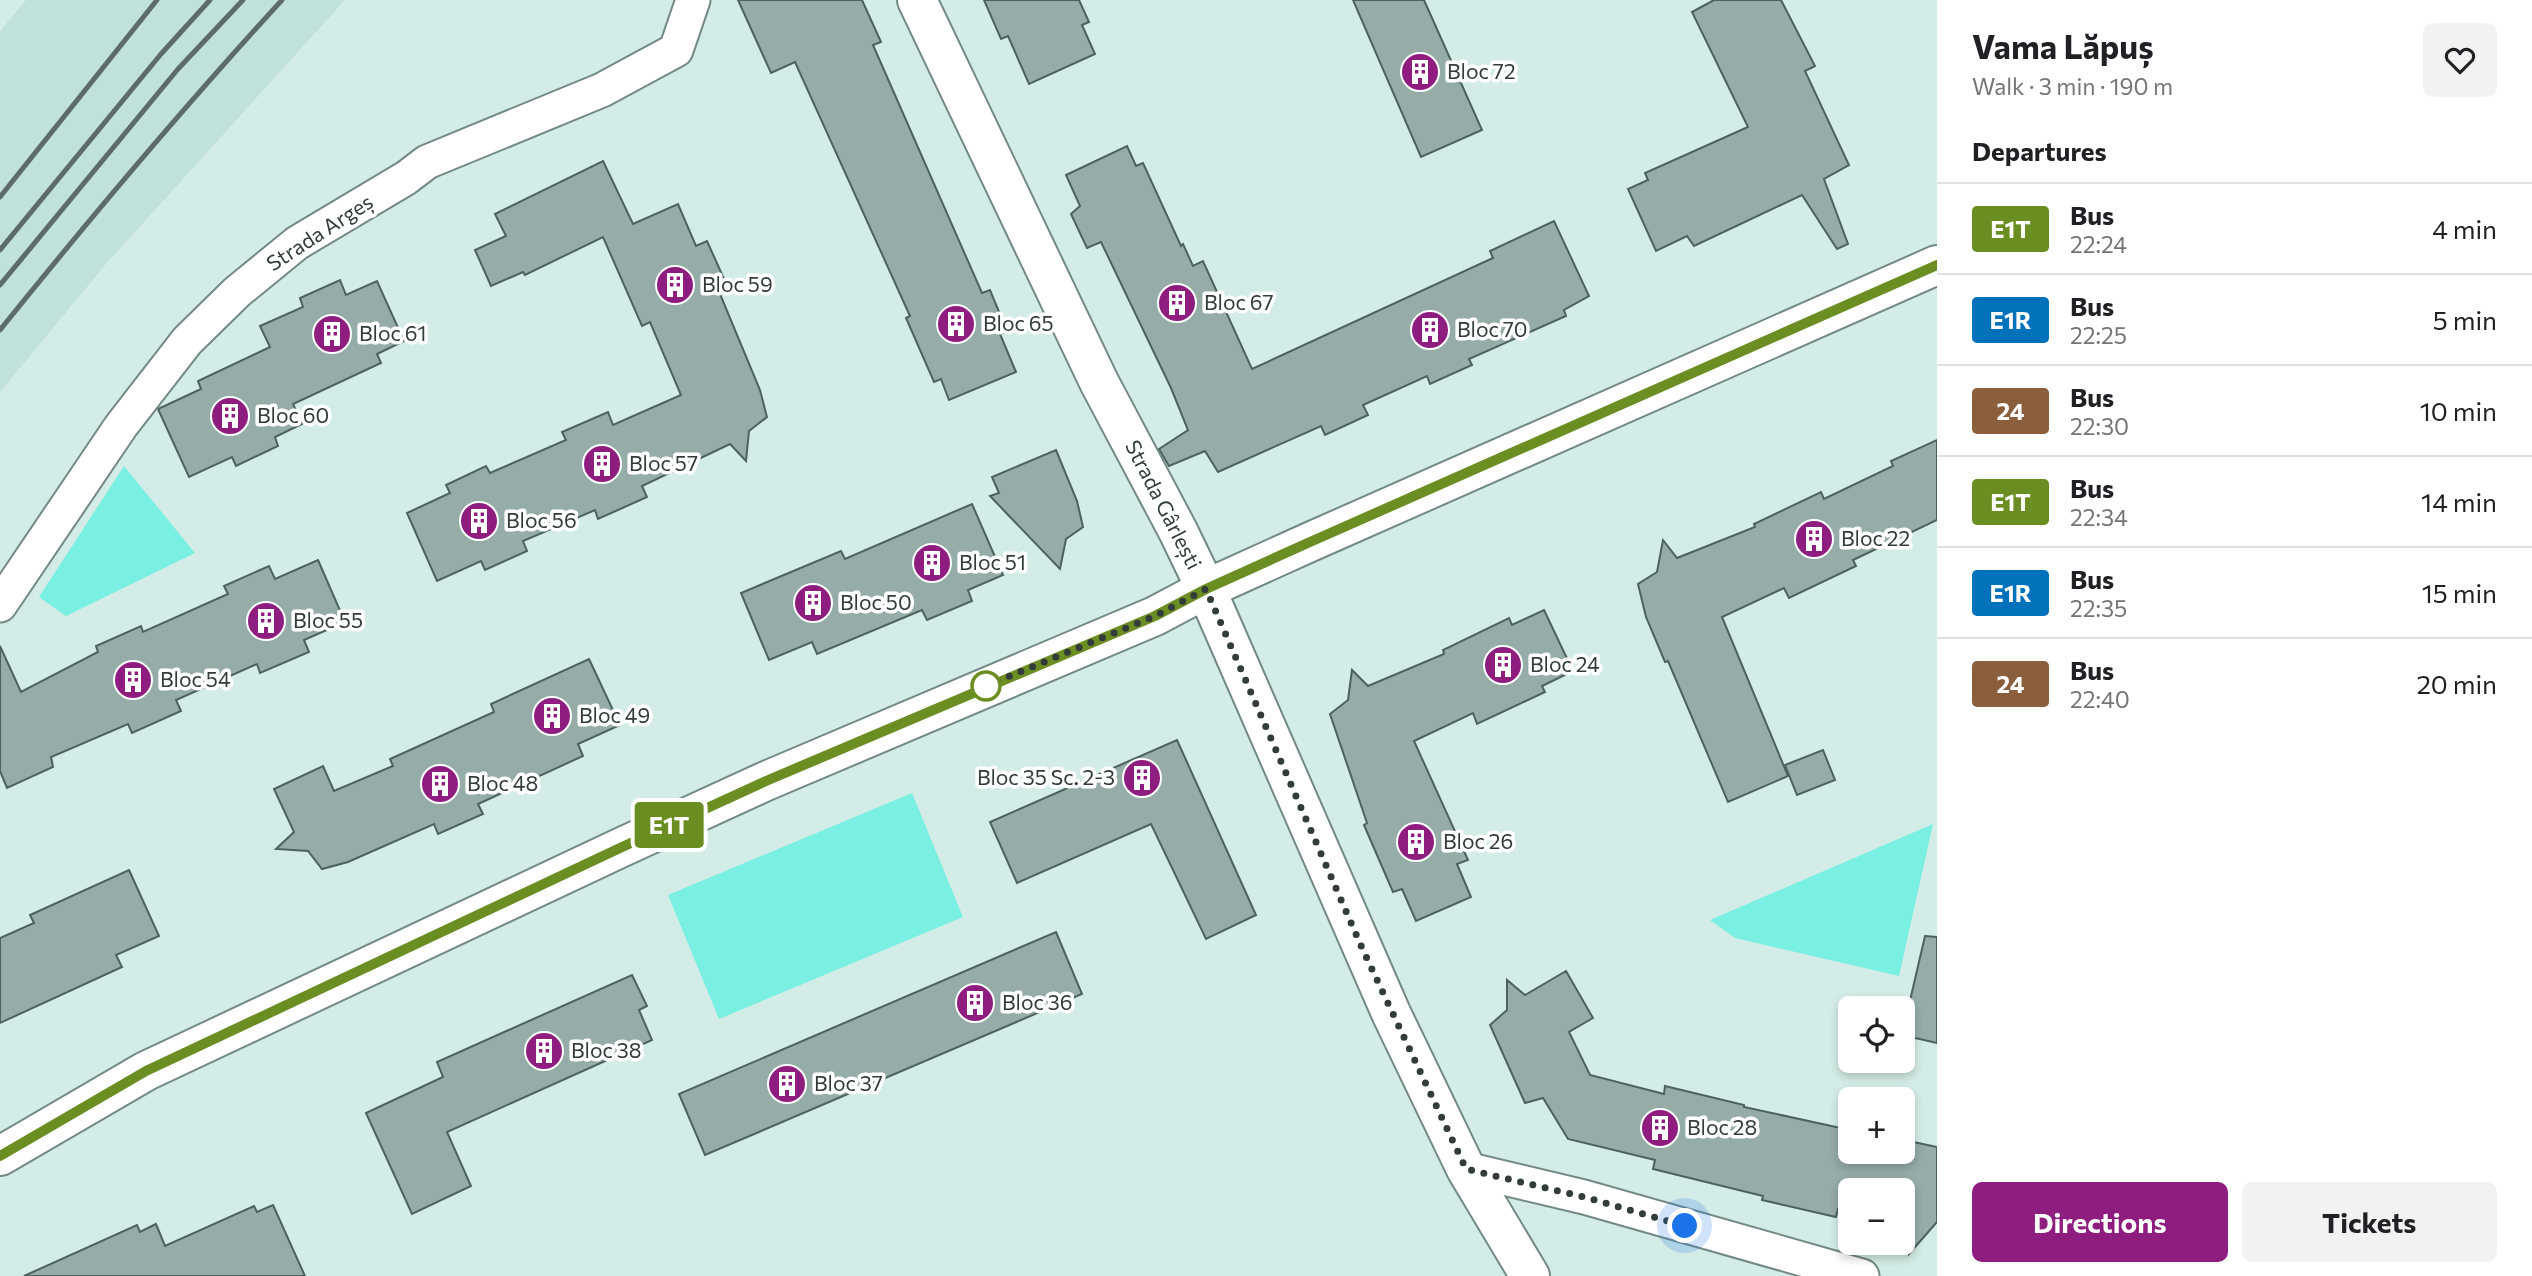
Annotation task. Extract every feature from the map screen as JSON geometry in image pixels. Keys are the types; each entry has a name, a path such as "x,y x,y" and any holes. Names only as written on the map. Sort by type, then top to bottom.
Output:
{"main road":[{"name":"Strada Gârlești","path":"917,0 1098,382 1206,589 1362,948 1466,1169 1530,1276"},
{"path":"0,1156 146,1071 766,781 1155,616 1206,589 1937,265"}],"street":[{"name":"Strada Argeș","path":"0,605 121,426 187,341 237,292 297,243 406,178 427,162 602,90 676,50 693,0"},
{"path":"1466,1169 1584,1197 1862,1276"}],"shaded area":[{"path":"26,0 345,0 106,264 0,392 0,31"},
{"path":"124,466 195,553 66,616 39,597"},
{"path":"912,793 963,917 719,1019 668,895"},
{"path":"1933,824 1899,976 1735,938 1710,920"}],"building":[{"path":"738,0 862,0 881,42 873,45 982,293 990,290 1007,331 1000,334 1016,372 949,400 941,379 934,382 906,318 910,316 795,62 771,73"},
{"path":"984,0 1079,0 1089,22 1082,25 1095,54 1029,84 1008,36 1001,39"},
{"name":"Bloc 72","path":"1353,0 1424,0 1482,130 1421,157"},
{"path":"1714,0 1781,0 1815,66 1805,71 1849,165 1824,179 1848,244 1837,249 1802,195 1694,246 1687,236 1656,251 1628,189 1648,180 1645,173 1748,127 1692,12"},
{"path":"1127,146 1136,166 1143,163 1193,266 1203,261 1252,369 1493,258 1490,251 1554,221 1589,296 1564,310 1566,316 1469,359 1472,365 1430,384 1427,376 1363,405 1368,415 1325,435 1321,426 1218,472 1205,451 1169,466 1159,449 1188,430 1171,388 1101,242 1087,248 1071,214 1080,206 1066,175"},
{"path":"603,161 633,224 678,204 696,246 707,241 729,290 720,294 760,390 767,417 749,431 746,461 730,444 642,486 647,497 598,519 595,510 523,541 527,551 485,570 481,561 437,581 407,513 450,493 446,485 486,466 490,473 566,440 562,432 608,412 613,425 681,395 650,322 642,326 603,237 525,275 523,272 491,286 475,250 506,236 495,214"},
{"path":"340,280 346,295 377,281 404,341 377,354 381,363 293,404 302,424 275,437 278,446 236,466 232,457 189,477 158,409 201,389 198,381 270,347 260,326 303,307 300,298"},
{"path":"1937,440 1937,520 1853,560 1856,566 1789,598 1784,588 1722,617 1788,776 1728,802 1668,661 1665,662 1646,617 1638,584 1657,572 1663,540 1677,558 1755,527 1754,524 1821,492 1824,499 1893,466 1891,461"},
{"path":"1056,450 1077,501 1083,527 1066,539 1060,569 990,496 999,493 992,477"},
{"path":"972,504 1003,575 968,590 972,601 927,620 922,610 817,654 812,642 769,660 741,593 841,551 845,559"},
{"path":"318,560 345,622 304,640 309,652 260,673 257,664 176,700 181,711 132,733 128,724 51,757 53,767 7,788 0,771 0,646 21,692 98,652 96,646 141,626 143,632 228,594 224,586 269,566 275,579"},
{"path":"1544,610 1573,671 1542,686 1545,692 1477,724 1473,713 1414,741 1468,860 1457,864 1471,897 1416,921 1402,889 1393,892 1364,825 1367,823 1330,714 1348,700 1352,670 1368,686 1444,654 1443,650 1509,618 1512,625"},
{"path":"589,659 620,725 578,744 583,756 478,804 483,814 438,834 434,824 348,862 322,869 308,851 276,849 294,832 274,789 323,766 334,791 393,766 390,759 494,712 491,704"},
{"name":"Bloc 35 Sc. 2-3","path":"1177,740 1256,915 1206,939 1151,824 1017,883 990,822"},
{"path":"1823,750 1835,780 1797,795 1785,765"},
{"path":"129,870 159,936 116,955 122,967 0,1023 0,938 34,923 30,915"},
{"path":"1056,932 1082,994 705,1155 679,1094"},
{"path":"1925,936 1937,937 1937,1043 1915,1038 1915,996 1911,996"},
{"path":"1566,971 1593,1018 1569,1032 1590,1075 1664,1094 1665,1086 1838,1127 1838,1164 1915,1164 1915,1142 1937,1147 1937,1222 1915,1247 1915,1178 1838,1178 1836,1217 1762,1200 1763,1196 1653,1169 1655,1160 1568,1139 1543,1098 1525,1103 1490,1025 1507,1010 1507,980 1525,995"},
{"name":"Bloc 38","path":"632,975 647,1006 639,1010 652,1040 447,1132 471,1186 412,1214 366,1113 443,1077 437,1062"},
{"path":"273,1205 305,1276 24,1276 137,1225 140,1232 156,1224 165,1246 254,1206 257,1212"}],"railway":[{"path":"0,197 157,0"},
{"path":"0,250 161,54 210,0"},
{"path":"0,285 178,69 243,0"},
{"path":"0,330 138,163 282,0"}],"bus line":[{"name":"E1T","path":"0,1156 146,1071 620,848 766,781 1155,616 1206,589 1310,542 1937,265"}],"place":[{"name":"Bloc 72","path":"1420,72"},
{"name":"Bloc 59","path":"675,285"},
{"name":"Bloc 67","path":"1177,303"},
{"name":"Bloc 65","path":"956,324"},
{"name":"Bloc 70","path":"1430,330"},
{"name":"Bloc 61","path":"332,334"},
{"name":"Bloc 60","path":"230,416"},
{"name":"Bloc 57","path":"602,464"},
{"name":"Bloc 56","path":"479,521"},
{"name":"Bloc 22","path":"1814,539"},
{"name":"Bloc 51","path":"932,563"},
{"name":"Bloc 50","path":"813,603"},
{"name":"Bloc 55","path":"266,621"},
{"name":"Bloc 24","path":"1503,665"},
{"name":"Bloc 54","path":"133,680"},
{"name":"Bloc 49","path":"552,716"},
{"name":"Bloc 35 Sc. 2-3","path":"1142,778"},
{"name":"Bloc 48","path":"440,784"},
{"name":"Bloc 26","path":"1416,842"},
{"name":"Bloc 36","path":"975,1003"},
{"name":"Bloc 38","path":"544,1051"},
{"name":"Bloc 37","path":"787,1084"},
{"name":"Bloc 28","path":"1660,1128"}],"route":[{"path":"986,686 1155,616 1206,589 1391,1013 1466,1169 1584,1197 1685,1226"}]}
